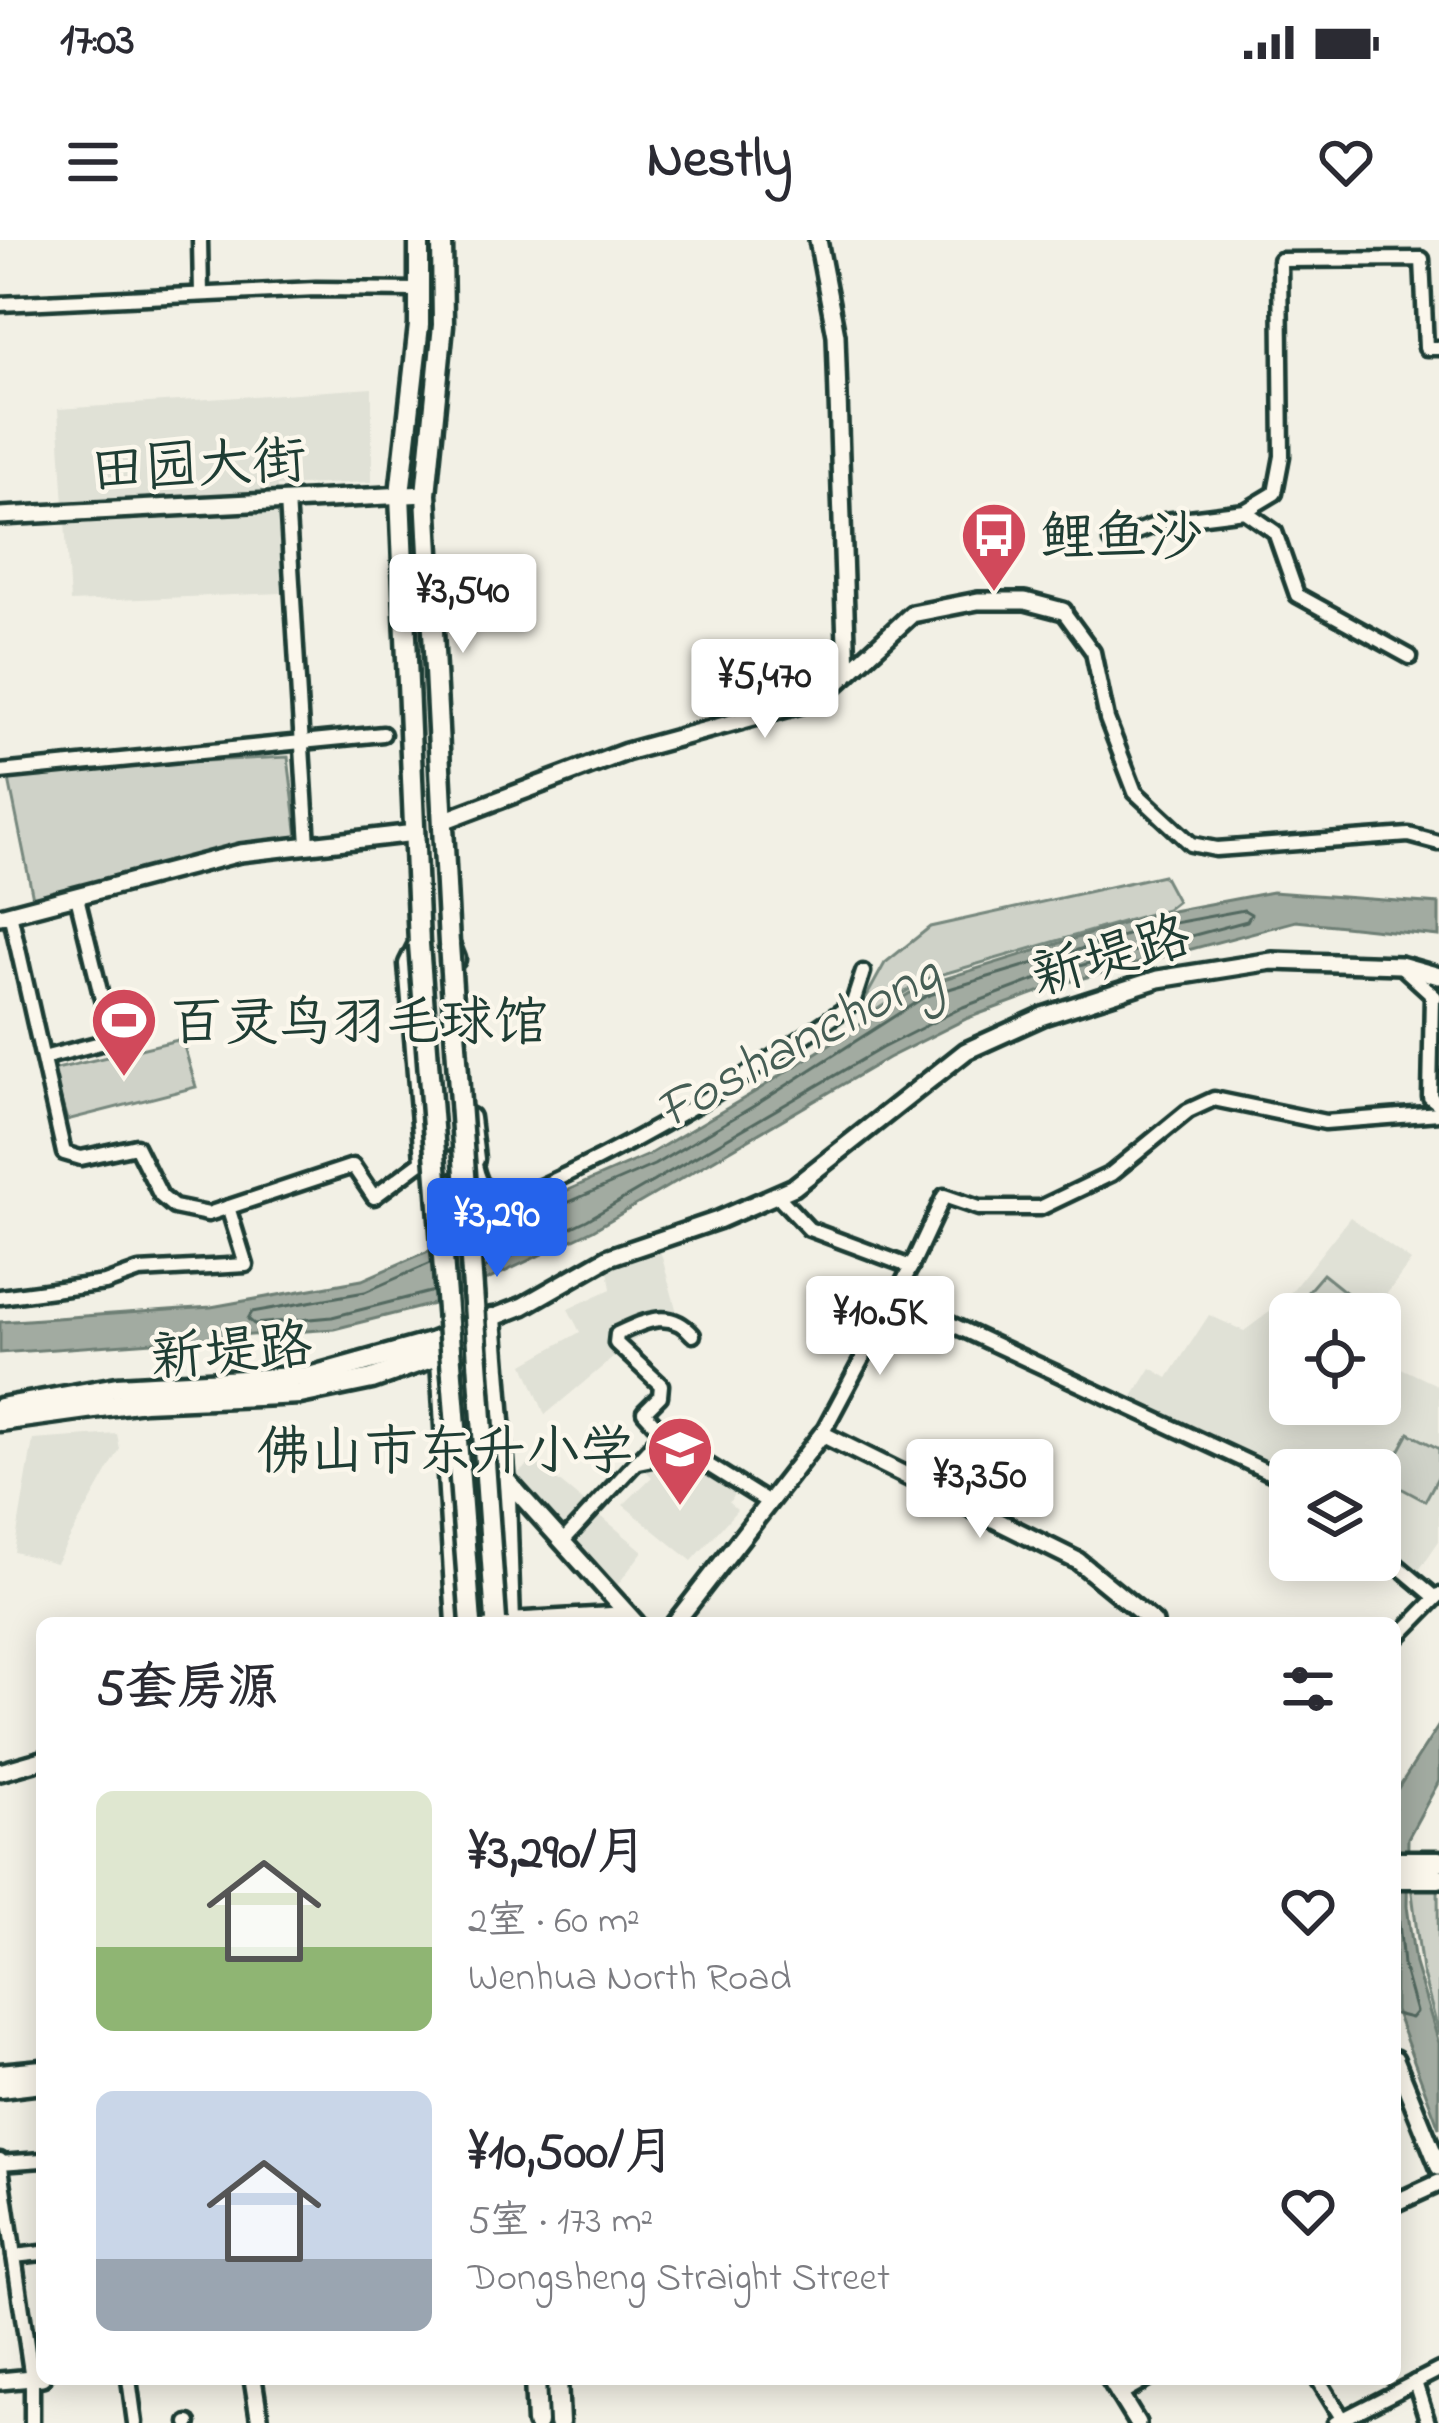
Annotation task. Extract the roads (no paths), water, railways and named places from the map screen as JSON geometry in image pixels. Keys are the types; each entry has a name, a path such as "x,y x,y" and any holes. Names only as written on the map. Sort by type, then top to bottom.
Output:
{"main road":[{"path":"419,240 419,325 400,494 419,944 471,1617"},
{"path":"442,240 442,325 426,494 449,944 503,1617"},
{"path":"419,944 409,964 425,1159 432,1164 474,1159 457,964 449,944"},
{"path":"493,1327 504,1477 503,1617"},
{"name":"新堤路","path":"0,1421 144,1401 300,1394 371,1378 493,1327"},
{"path":"440,1347 457,1617"},
{"name":"新堤路","path":"0,1408 117,1387 313,1376 440,1347"},
{"path":"1401,1875 1439,1861"},
{"path":"1401,1863 1439,1878"},
{"path":"3,2077 36,2071"},
{"path":"3,2077 36,2082"},
{"path":"535,2385 537,2423"},
{"path":"556,2385 559,2423"}],"street":[{"path":"200,240 201,294"},
{"path":"818,240 836,335 847,674"},
{"path":"1112,542 1165,521 1245,511 1275,493 1282,456 1280,260 1422,259 1426,348 1439,348"},
{"path":"0,304 316,289 419,290"},
{"name":"田园大街","path":"0,516 426,494"},
{"path":"287,500 308,845"},
{"path":"1245,511 1275,532 1298,595 1410,657"},
{"path":"443,821 626,752 820,699 912,614 978,601 1025,601 1064,610 1093,652 1107,719 1135,792 1191,844 1216,849 1409,835 1439,843"},
{"path":"0,772 383,734"},
{"path":"415,833 240,853 5,915 64,1153 81,1159 136,1146 161,1196 174,1207 208,1214 353,1166 374,1197 425,1159"},
{"path":"43,1058 112,1040 77,897"},
{"name":"新堤路","path":"493,1327 609,1257 718,1220 794,1187 966,1051 1042,1016 1158,979 1271,961 1400,965 1439,976"},
{"path":"1400,965 1436,997 1430,1097 1439,1108"},
{"path":"457,1222 689,1112 854,1003 863,972"},
{"path":"680,1617 822,1434 896,1298 944,1196 979,1208 1040,1208 1112,1174 1188,1111 1214,1099 1325,1122 1439,1108"},
{"path":"474,1159 476,1178 492,1198 505,1203"},
{"path":"777,1195 809,1229 911,1267"},
{"path":"0,1297 105,1282 139,1271 246,1265 228,1207"},
{"path":"896,1298 1269,1472"},
{"path":"564,1540 663,1433 644,1412 662,1390 614,1339 617,1334 652,1318 675,1321 693,1335"},
{"path":"822,1434 1078,1561 1147,1617"},
{"path":"636,1463 692,1455 769,1503"},
{"path":"504,1477 630,1617"},
{"path":"1401,1568 1437,1596 1401,1634"},
{"path":"0,1772 36,1762"},
{"path":"1401,2074 1439,2168"},
{"path":"36,2160 0,2162 36,2373"},
{"path":"1401,2200 1439,2183"},
{"path":"14,2256 36,2254"},
{"path":"1321,2385 1339,2421 1439,2370"},
{"path":"0,2381 36,2378"},
{"path":"1415,2382 1427,2423"},
{"path":"32,2423 36,2385"},
{"path":"130,2385 135,2423"},
{"path":"254,2385 260,2423"},
{"path":"1114,2386 1137,2423"}],"water":[{"path":"1272,892 1439,904 1439,936 1296,921 1057,985 968,1018 888,1058 593,1230 441,1302 334,1329 0,1353 0,1322 211,1307 362,1280 648,1155 921,986 1151,915"},
{"path":"1439,1725 1439,1781 1408,1838 1407,1906 1415,1964 1439,2043 1439,2128 1401,2026 1401,1784"}],"place":[{"name":"鲤鱼沙","path":"994,594"},
{"name":"百灵鸟羽毛球馆","path":"124,1079"},
{"name":"佛山市东升小学","path":"680,1508"}],"water label":[{"name":"Foshanchong","path":"796,1039"}]}
